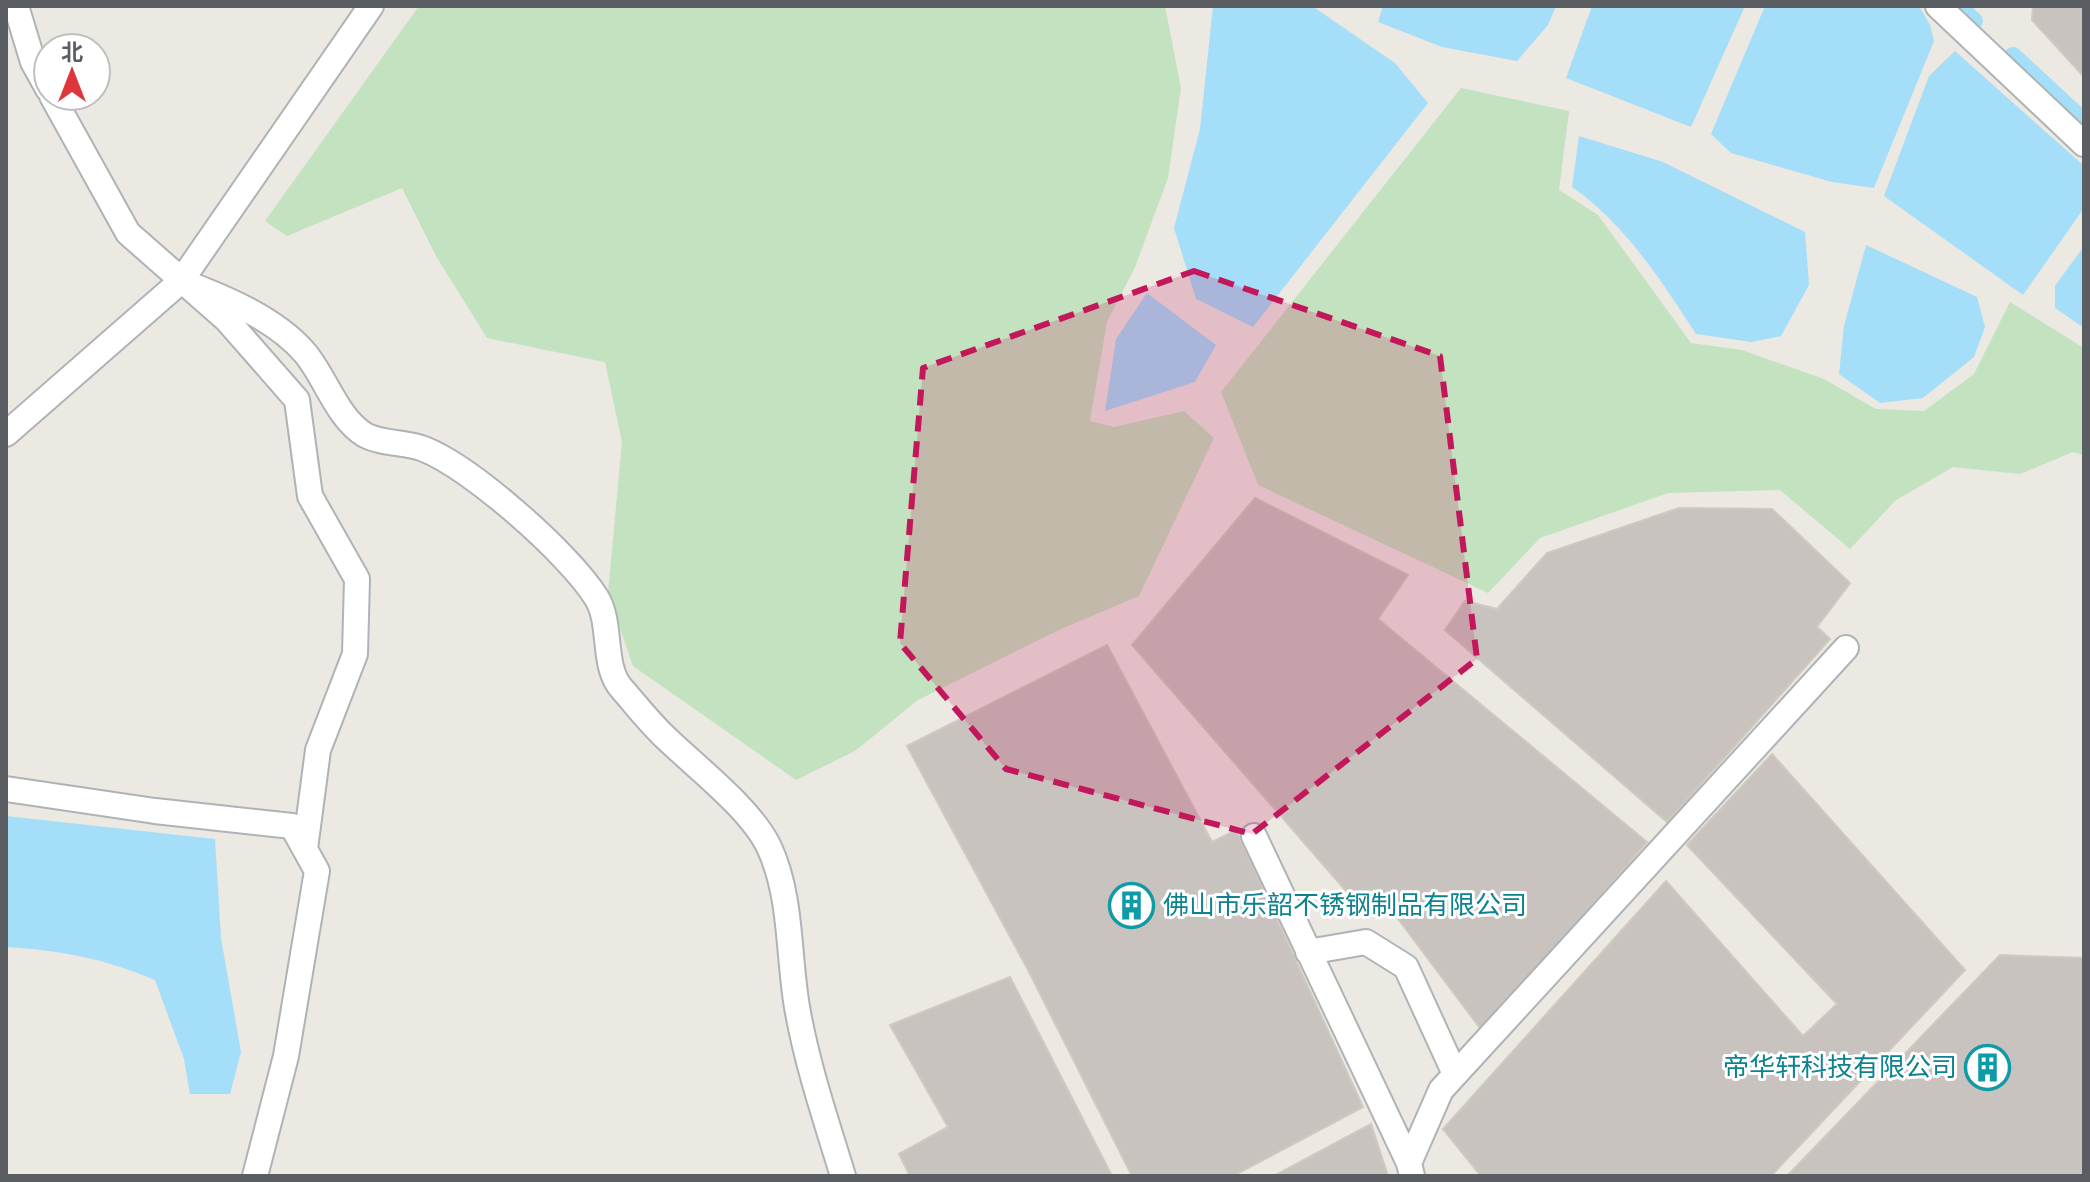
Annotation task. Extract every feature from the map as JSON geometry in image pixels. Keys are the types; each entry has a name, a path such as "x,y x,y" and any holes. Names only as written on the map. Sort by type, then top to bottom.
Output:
{"street":[{"path":"16,6 32,59"},
{"path":"6,434 181,281 371,6"},
{"path":"1938,6 2084,144"},
{"path":"61,112 128,233 227,320 297,400 310,496 357,579 355,654 318,750 305,849"},
{"path":"181,281 227,299 302,350 324,378 343,414 366,435 423,449 455,465 496,496 583,579 598,600 615,681 664,736 742,813 768,845 782,883 797,1008 843,1176"},
{"path":"1410,1169 1441,1090 1846,648"},
{"path":"6,789 155,811 292,826 317,871 286,1056 255,1176"},
{"path":"1254,836 1410,1169"},
{"path":"1308,952 1366,942 1406,967 1455,1074"}],"highlighted area":[{"path":"1194,271 1440,356 1477,659 1252,834 1006,769 900,643 923,368"}],"green space":[{"path":"419,6 1165,6 1181,88 1168,178 1135,267 1107,322 1090,421 1114,427 1184,411 1214,438 1139,596 1061,629 918,700 855,751 796,780 633,666 608,593 622,442 605,362 487,338 436,256 402,188 287,236 265,221"},
{"path":"1461,88 1569,111 1559,190 1598,215 1691,343 1742,350 1824,379 1876,409 1924,411 1974,374 2010,302 2084,348 2084,455 2073,452 2020,474 1953,467 1896,500 1850,549 1780,490 1668,493 1540,538 1488,593 1258,485 1221,392"}],"water":[{"path":"1213,6 1312,6 1395,63 1428,103 1253,327 1196,299 1174,228 1200,129"},
{"path":"1383,6 1556,6 1548,25 1517,61 1442,47 1378,22"},
{"path":"1592,6 1745,6 1691,127 1566,78"},
{"path":"1765,6 1919,6 1930,25 1934,41 1874,188 1832,182 1731,153 1711,134"},
{"path":"1955,51 2084,166 2084,208 2023,295 1884,196 1929,76"},
{"path":"1579,136 1663,162 1805,232 1809,285 1781,336 1751,342 1696,334 1625,236 1572,187"},
{"path":"1866,245 1977,297 1985,327 1974,357 1923,398 1880,403 1839,374 1844,326"},
{"path":"2084,246 2084,328 2055,308 2055,286"},
{"path":"1147,293 1216,345 1195,382 1105,411 1116,339"},
{"path":"6,816 215,839 221,938 241,1052 230,1094 190,1094 184,1059 155,980 82,957 6,947"}],"building":[{"path":"2033,6 2084,6 2084,77 2032,20"},
{"path":"1255,498 1408,575 1378,619 1647,842 1483,1032 1378,892 1360,907 1132,645"},
{"path":"1679,508 1772,509 1850,583 1817,627 1830,639 1667,822 1445,630 1465,601 1497,609 1547,553"},
{"name":"佛山市乐韶不锈钢制品有限公司","path":"1107,645 1212,842 1236,830 1363,1107 1233,1176 1132,1176 1027,968 907,746"},
{"path":"1772,754 1965,970 1771,1176 1481,1176 1443,1129 1666,881 1803,1036 1837,1004 1687,845"},
{"name":"帝华轩科技有限公司","path":"2000,955 2084,958 2084,1176 1787,1176"},
{"path":"1010,977 1112,1176 910,1176 899,1154 948,1127 890,1025"},
{"path":"1371,1124 1388,1176 1274,1176"}],"waterway":[{"path":"1957,6 1974,21"},
{"path":"2013,56 2084,122"}],"place":[{"name":"佛山市乐韶不锈钢制品有限公司","path":"1132,905"},
{"name":"帝华轩科技有限公司","path":"1988,1067"}]}
